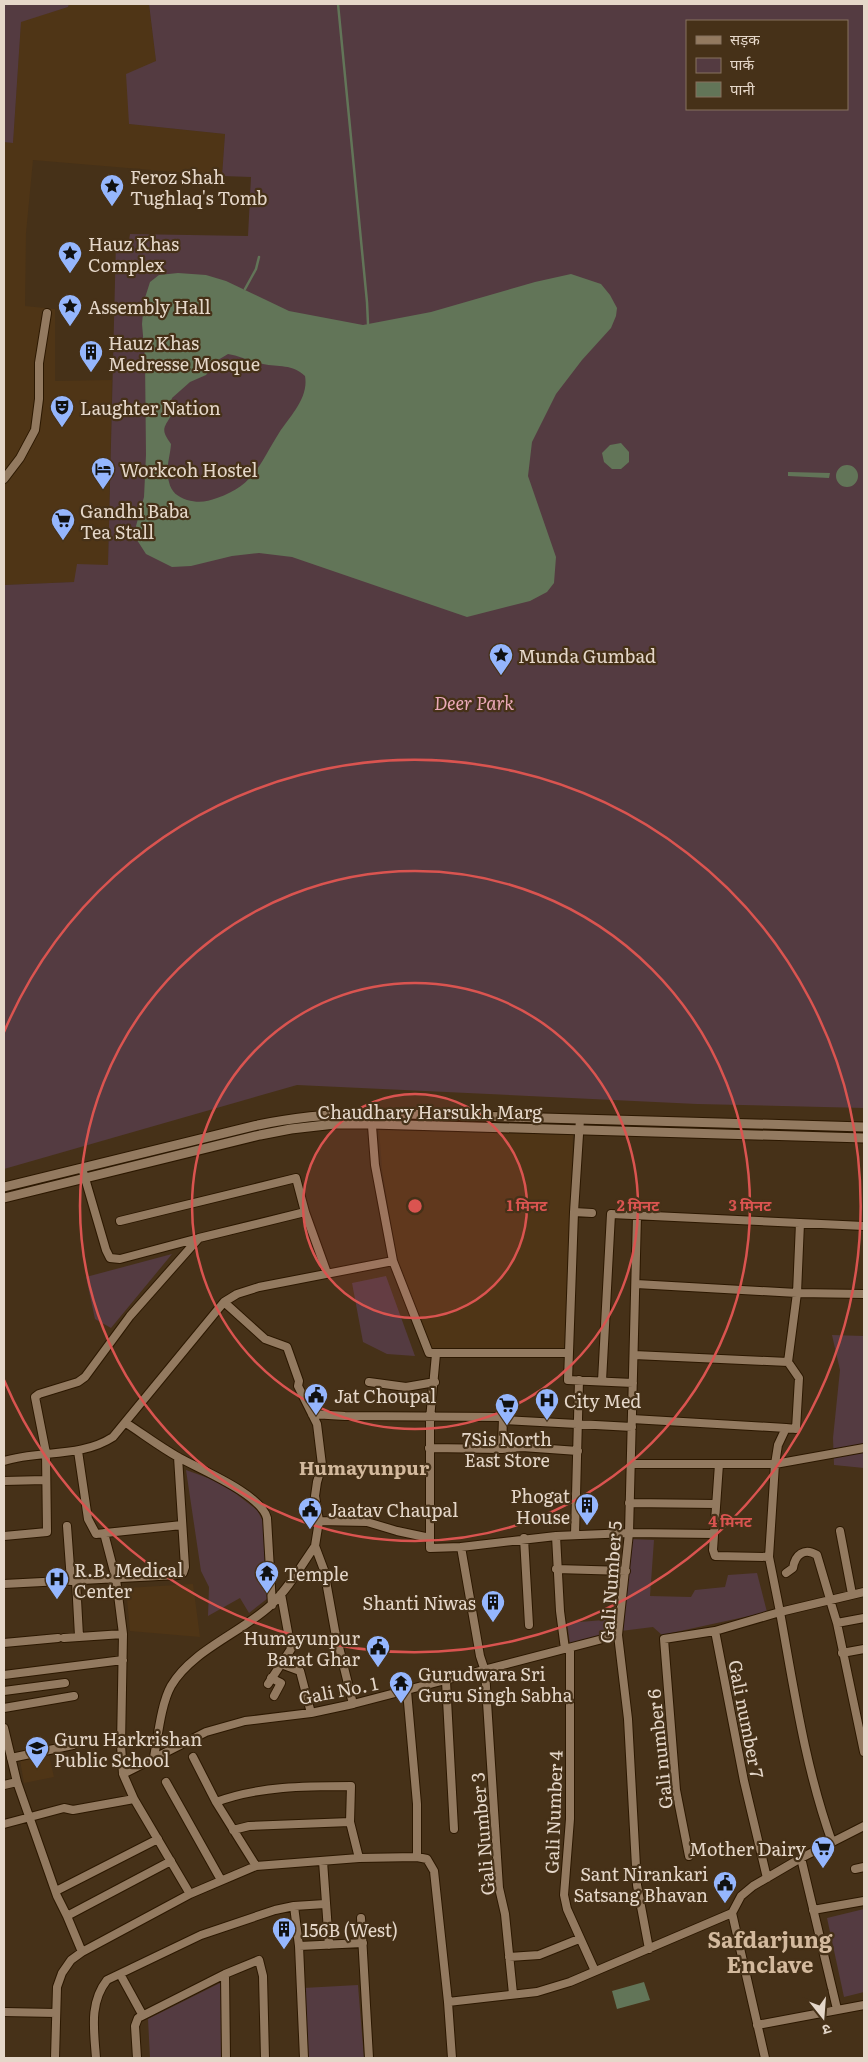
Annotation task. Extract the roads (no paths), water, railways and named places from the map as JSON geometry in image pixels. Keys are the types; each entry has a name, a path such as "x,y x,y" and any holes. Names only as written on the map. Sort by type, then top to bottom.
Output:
{"street":[{"path":"4,479 20,458 32,437 37,422 39,363 47,313"},
{"path":"371,1113 375,1165 394,1262 428,1353 570,1353"},
{"name":"Chaudhary Harsukh Marg","path":"4,1187 289,1118 334,1114 371,1113 864,1127"},
{"path":"580,1119 574,1212 568,1380 633,1383"},
{"path":"721,1136 722,1122"},
{"name":"Chaudhary Harsukh Marg","path":"4,1198 291,1129 335,1124 580,1129 721,1136 864,1138"},
{"path":"82,1168 110,1258 120,1259 305,1212"},
{"path":"120,1221 296,1178 305,1212 326,1273"},
{"path":"574,1212 592,1213"},
{"path":"602,1381 611,1214 864,1226"},
{"name":"Gali Number 5","path":"637,1215 629,1533 618,1635 628,1719 637,1885 649,1949"},
{"path":"502,1420 578,1424 632,1423 796,1429 799,1378 788,1362 797,1293 800,1222"},
{"path":"4,1536 47,1532 46,1453 35,1397 39,1394 78,1382 85,1377 130,1316 199,1238"},
{"path":"4,1461 46,1453 78,1451 103,1444 113,1437 224,1302 237,1294 258,1287 326,1273 394,1262"},
{"path":"636,1284 797,1293 864,1294"},
{"path":"154,1757 167,1694 175,1680 186,1666 236,1633 272,1605 315,1546 319,1521 315,1496 322,1465 317,1424 298,1386 299,1381 287,1347 265,1339 224,1302"},
{"path":"436,1354 429,1448 430,1548 460,1547 524,1538 575,1535 629,1533 714,1534"},
{"path":"634,1355 788,1362"},
{"path":"575,1535 579,1380"},
{"path":"369,1382 406,1387 435,1382"},
{"path":"312,1414 503,1417 502,1449"},
{"path":"126,1423 178,1457 226,1480 264,1510 267,1518 272,1605"},
{"path":"786,1428 778,1445 775,1464 769,1557 799,1720 817,1801 832,1842"},
{"path":"429,1448 502,1449 522,1447 578,1451"},
{"path":"631,1464 775,1464 864,1448"},
{"path":"78,1451 88,1519 96,1534 182,1525"},
{"path":"4,1584 116,1580 178,1575 182,1573 185,1567 178,1457"},
{"path":"719,1464 713,1550 715,1556 718,1558 769,1557"},
{"path":"4,1481 45,1480"},
{"path":"629,1503 716,1504"},
{"path":"319,1521 367,1522 397,1532 430,1538"},
{"path":"67,1526 79,1636"},
{"path":"840,1531 852,1594"},
{"path":"104,1533 116,1580 123,1634 121,1746 123,1774 134,1799 190,1894"},
{"name":"Gali Number 4","path":"556,1536 556,1569 568,1649 570,1819 564,1895 566,1909 595,1971"},
{"path":"524,1538 529,1625"},
{"path":"315,1546 324,1570 335,1631 354,1704"},
{"name":"Gali Number 3","path":"460,1547 480,1656 485,1671 499,1888 505,1914 513,1994"},
{"path":"786,1573 793,1568 795,1558 799,1554 813,1553 817,1555 837,1623 864,1752"},
{"path":"556,1569 626,1571"},
{"path":"715,1631 780,1612 864,1592"},
{"path":"274,1696 281,1683 270,1681 291,1649 281,1594"},
{"path":"837,1623 864,1618"},
{"name":"Gali number 6","path":"689,1856 676,1790 664,1639 715,1631"},
{"name":"Gali number 7","path":"715,1631 744,1781 767,1878"},
{"path":"4,1643 123,1634"},
{"name":"Gali No. 1","path":"123,1774 206,1732 245,1721 311,1713 407,1692 618,1635"},
{"path":"842,1653 864,1649"},
{"path":"4,1675 123,1660"},
{"path":"281,1664 300,1670 311,1713"},
{"path":"446,1681 454,1829"},
{"path":"4,1691 65,1683"},
{"path":"407,1692 417,1795 417,1857"},
{"path":"4,1708 74,1696"},
{"path":"4,1734 17,1782 56,1891 82,1952"},
{"path":"11,1758 73,1745"},
{"path":"193,1757 216,1802 256,1866"},
{"path":"4,1785 17,1782"},
{"path":"166,1782 221,1880"},
{"path":"216,1802 233,1796 263,1790 351,1786 350,1822 359,1858"},
{"path":"4,1824 64,1808 73,1810 134,1799"},
{"path":"233,1830 249,1826 350,1822"},
{"path":"448,2002 538,1992 570,1982 649,1949 732,1913 741,1896 767,1878 801,1858 864,1826"},
{"path":"56,1891 158,1839"},
{"path":"55,2058 56,1987 62,1973 71,1960 82,1952 190,1894 256,1866 359,1858 417,1857 427,1860 434,1871 452,2058"},
{"path":"801,1858 837,2010"},
{"path":"67,1916 171,1861"},
{"path":"323,1861 329,1944"},
{"path":"854,1869 864,1867"},
{"path":"813,1910 864,1901"},
{"path":"96,2058 93,2021 94,2003 100,1988 107,1980 201,1935 294,1906 325,1904"},
{"path":"294,1906 299,1946 304,2058"},
{"path":"732,1913 765,2058"},
{"path":"361,1918 369,2058"},
{"path":"509,1957 539,1955 579,1939"},
{"path":"299,1946 363,1943"},
{"path":"136,2058 135,2022 142,2014 225,1974 259,1960 263,1976 266,2058"},
{"path":"120,1974 142,2014"},
{"path":"225,1974 226,2058"},
{"path":"757,2025 864,2005"},
{"path":"4,2012 56,2013"}],"water":[{"path":"178,273 206,275 226,281 289,311 363,325 431,312 535,282 571,274 601,284 617,308 611,328 582,360 556,394 532,442 528,476 556,557 554,583 547,592 530,601 467,617 292,557 259,553 232,556 191,566 172,567 146,554 137,540 136,526 144,497 146,455 145,359 142,324 144,301 150,282 159,275","holes":["228,354 259,363 295,369 305,376 304,392 298,406 261,464 248,480 230,493 213,499 199,502 187,500 178,496 173,491 168,477 171,444 165,435 164,429 172,414 170,406 172,398 190,382 206,375 218,360"]},
{"path":"621,443 629,452 629,462 621,469 612,469 604,462 602,453 610,445"},
{"path":"847,465 855,468 858,476 855,484 847,487 839,484 836,476 839,468"},
{"path":"788,472 830,473 829,478 788,476"},
{"path":"644,1982 650,2000 617,2009 612,1991"}],"waterway":[{"path":"338,4 368,324"},
{"path":"245,289 256,269 259,257"}],"place":[{"name":"Feroz Shah Tughlaq's Tomb","path":"112,207"},
{"name":"Hauz Khas Complex","path":"70,274"},
{"name":"Assembly Hall","path":"70,327"},
{"name":"Hauz Khas Medresse Mosque","path":"91,373"},
{"name":"Laughter Nation","path":"62,428"},
{"name":"Workcoh Hostel","path":"103,490"},
{"name":"Gandhi Baba Tea Stall","path":"63,541"},
{"name":"Munda Gumbad","path":"501,676"},
{"name":"Jat Choupal","path":"316,1416"},
{"name":"City Med","path":"547,1421"},
{"name":"7Sis North East Store","path":"507,1426"},
{"name":"Phogat House","path":"587,1526"},
{"name":"Jaatav Chaupal","path":"310,1530"},
{"name":"Temple","path":"267,1594"},
{"name":"R.B. Medical Center","path":"57,1600"},
{"name":"Shanti Niwas","path":"493,1623"},
{"name":"Humayunpur Barat Ghar","path":"378,1668"},
{"name":"Gurudwara Sri Guru Singh Sabha","path":"401,1704"},
{"name":"Guru Harkrishan Public School","path":"37,1769"},
{"name":"Mother Dairy","path":"823,1869"},
{"name":"Sant Nirankari Satsang Bhavan","path":"725,1904"},
{"name":"156B (West)","path":"284,1950"}],"district":[{"name":"Humayunpur","path":"364,1467"},
{"name":"Safdarjung Enclave","path":"770,1950"}],"park label":[{"name":"Deer Park","path":"474,702"}]}
